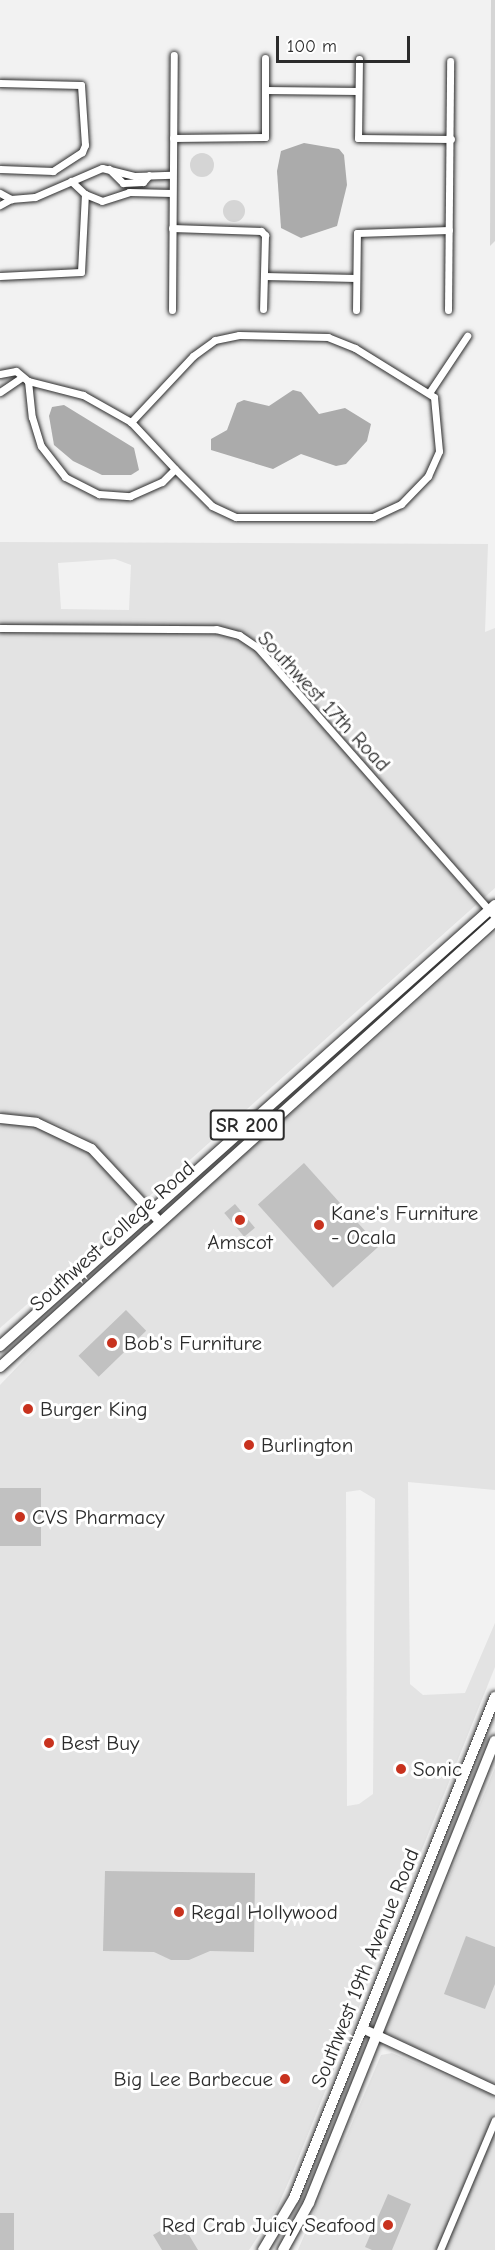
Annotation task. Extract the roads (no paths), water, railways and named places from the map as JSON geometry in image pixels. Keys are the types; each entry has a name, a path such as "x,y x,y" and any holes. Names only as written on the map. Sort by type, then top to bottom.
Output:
{"main road":[{"name":"Southwest College Road","path":"0,1346 493,913"},
{"name":"Southwest College Road","path":"0,1367 493,913"},
{"name":"Southwest 19th Avenue Road","path":"262,2250 298,2189 495,1697"},
{"name":"Southwest 19th Avenue Road","path":"283,2250 309,2204 495,1743"},
{"path":"270,2250 296,2203 298,2189"}],"street":[{"path":"172,310 174,55"},
{"path":"173,138 265,137 265,58"},
{"path":"359,59 358,138 451,140"},
{"path":"448,310 450,61"},
{"path":"0,83 75,83 84,91 85,145 82,152 53,171 0,169"},
{"path":"265,90 358,91"},
{"path":"0,205 11,199 35,197 60,187 93,169 172,175"},
{"path":"109,169 123,183 142,182 149,175"},
{"path":"53,171 60,187"},
{"path":"71,181 85,194 106,201 129,192 172,193"},
{"path":"0,193 11,199"},
{"path":"0,276 81,272 85,194"},
{"path":"172,228 261,231 265,235 263,309"},
{"path":"356,310 356,240 362,231 449,230"},
{"path":"264,276 356,278"},
{"path":"0,374 16,371 25,379 83,395 131,422 212,506 236,517 373,517 401,504 428,476 439,451 438,413 429,393 355,348 328,337 239,335 215,340 193,356 131,422"},
{"path":"429,393 467,336"},
{"path":"25,379 32,417 41,446 65,477 99,494 130,496 162,482 175,469"},
{"path":"1,390 25,379"},
{"name":"Southwest 17th Road","path":"0,628 216,629 239,635 258,648 493,913"},
{"path":"0,1118 36,1122 91,1148 159,1221"},
{"path":"478,1738 495,1743"},
{"path":"362,2028 495,2090"},
{"path":"440,2250 495,2120"}],"place":[{"name":"Amscot","path":"240,1220"},
{"name":"Kane's Furniture - Ocala","path":"319,1225"},
{"name":"Bob's Furniture","path":"112,1343"},
{"name":"Burger King","path":"28,1409"},
{"name":"Burlington","path":"249,1445"},
{"name":"CVS Pharmacy","path":"20,1517"},
{"name":"Best Buy","path":"49,1743"},
{"name":"Sonic","path":"401,1769"},
{"name":"Regal Hollywood","path":"179,1912"},
{"name":"Big Lee Barbecue","path":"285,2079"},
{"name":"Red Crab Juicy Seafood","path":"388,2225"}]}
